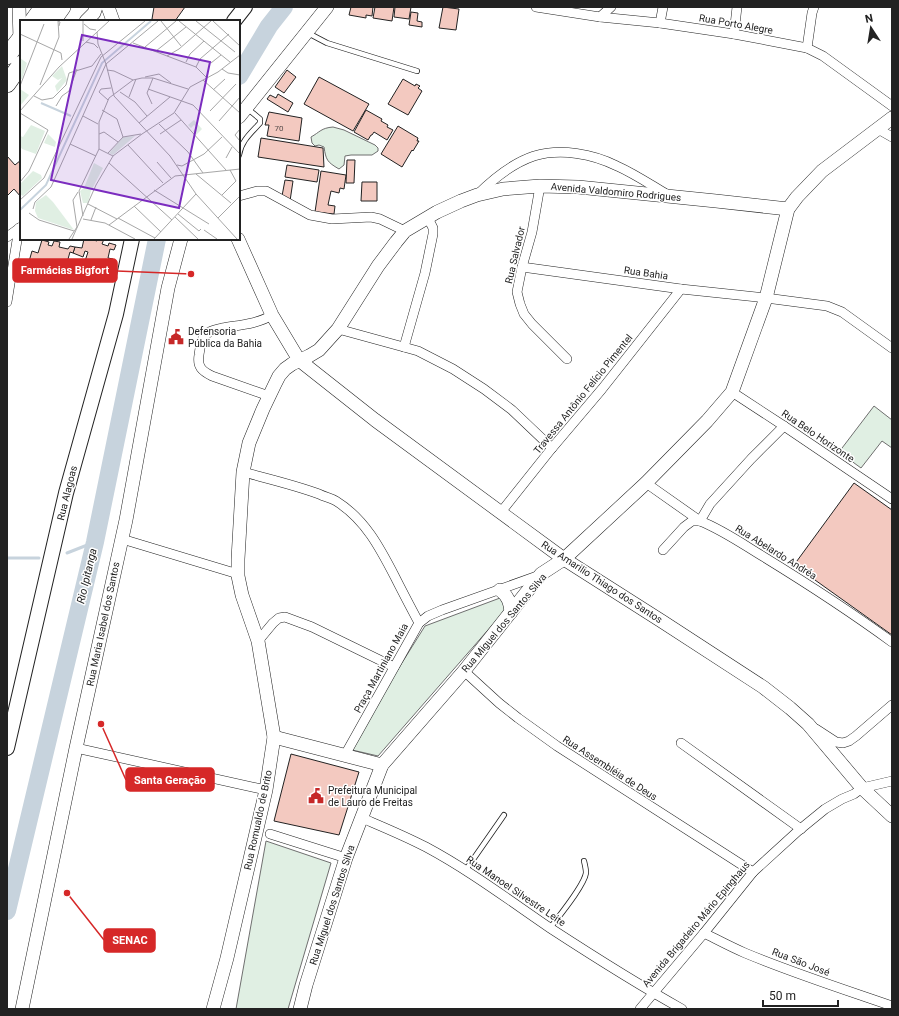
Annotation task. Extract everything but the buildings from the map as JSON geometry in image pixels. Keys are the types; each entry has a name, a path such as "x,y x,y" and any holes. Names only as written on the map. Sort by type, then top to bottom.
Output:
{"highway":[{"path":"34,20 43,7"},
{"path":"53,20 62,7"},
{"path":"7,56 20,38"},
{"path":"7,84 20,65"}],"main road":[{"path":"235,20 245,7"},
{"name":"Rua Alagoas","path":"7,748 66,493 116,314 132,240"}],"street":[{"path":"19,7 20,38"},
{"path":"87,20 94,13 106,7 112,20"},
{"path":"243,112 327,7"},
{"name":"Rua Porto Alegre","path":"536,7 600,17 660,23 734,34 807,48 823,56 892,106"},
{"path":"600,17 611,7"},
{"path":"660,23 662,7"},
{"path":"734,34 737,7"},
{"path":"807,48 814,7"},
{"path":"788,209 797,197 822,171 892,118"},
{"path":"878,129 892,138"},
{"path":"477,195 509,167 534,156 553,152 570,152 596,157 617,166 670,196"},
{"name":"Avenida Valdomiro Rodrigues","path":"299,360 319,350 338,329 378,266 405,231 461,201 477,195 503,189 540,186 578,187 788,209"},
{"name":"Rua Salvador","path":"540,186 532,232 522,267 517,292 524,314 567,359"},
{"path":"240,196 257,191 266,191 310,215 332,219 371,217 380,219 405,231"},
{"name":"Rua Miguel dos Santos Silva","path":"300,1009 306,985 346,858 382,765 464,671 541,574 564,559 646,483 707,421 732,392 766,298 788,209"},
{"path":"404,347 425,273 433,234 428,218"},
{"path":"7,237 20,228"},
{"path":"7,302 20,228"},
{"name":"Rua Maria Isabel dos Santos","path":"22,1009 76,748 122,539 168,288 181,240"},
{"path":"238,240 272,314 299,360"},
{"name":"Rua Bahia","path":"522,267 681,289 826,306 842,312 892,348"},
{"name":"Travessa Antônio Felício Pimentel","path":"501,512 552,448 602,389 681,289"},
{"path":"269,396 204,372 199,365 198,357 203,338 207,333 263,320 272,314"},
{"path":"338,329 418,351 452,369 484,389 512,410 552,448"},
{"name":"Rua Romualdo de Brito","path":"213,1009 227,958 266,790 274,737 258,641 242,595 238,574 243,472 249,443 275,384 285,369 299,360"},
{"name":"Rua Amarilio Thiago dos Santos","path":"299,360 375,420 564,559 763,687 808,724 862,788 892,816"},
{"name":"Rua Belo Horizonte","path":"732,392 892,500"},
{"path":"663,550 684,527 692,521 700,521 710,504 784,426"},
{"path":"243,472 311,491 335,501 352,512 365,526 384,555 419,623"},
{"name":"Rua Abelardo Andréa","path":"646,483 700,521 727,534 802,580 892,642"},
{"path":"122,539 238,574"},
{"name":"Praça Martiniano Maia","path":"345,755 419,623 435,613 541,574"},
{"path":"500,590 509,600 511,612"},
{"path":"258,641 273,623 279,618 285,617 312,627 394,667"},
{"name":"Rua Assembléia de Deus","path":"464,671 498,703 557,746 753,872"},
{"path":"808,724 836,742 843,743 856,736 892,705"},
{"path":"274,737 382,765"},
{"path":"681,743 801,829"},
{"path":"76,748 266,790"},
{"name":"Avenida Brigadeiro Mário Epinghaus","path":"640,1009 753,872 801,829 825,810 862,788 892,782"},
{"name":"Rua Manoel Silvestre Leite","path":"362,818 425,846 493,888 550,928 653,993 682,1009"},
{"path":"270,834 346,858"},
{"name":"Rua São José","path":"704,933 763,960 892,1006"}],"lane":[{"path":"307,32 327,43 417,71"},
{"path":"240,149 245,139 260,123 260,119 243,112"},
{"path":"465,871 504,815"},
{"path":"550,928 584,880 586,872 584,861"}],"green space":[{"path":"333,127 344,130 375,145 378,148 378,151 372,155 345,156 344,165 339,169 328,160 324,147 319,145 315,146 312,143 311,137 323,129"},
{"path":"874,406 892,420 892,448 882,441 861,468 839,452"},
{"path":"500,598 508,607 378,756 348,749 425,626"},
{"path":"266,841 331,863 288,1009 236,1009"}],"waterway":[{"name":"Rio Ipitanga","path":"240,74 269,26 284,7"},
{"name":"Rio Ipitanga","path":"7,911 95,542 157,240"},
{"path":"67,553 95,542"},
{"path":"7,558 39,558"}],"place":[{"name":"Farmácias Bigfort","path":"191,274"},
{"name":"Defensoria Pública da Bahia","path":"176,337"},
{"name":"Santa Geração","path":"101,724"},
{"name":"Prefeitura Municipal de Lauro de Freitas","path":"316,796"},
{"name":"SENAC","path":"67,893"}]}
